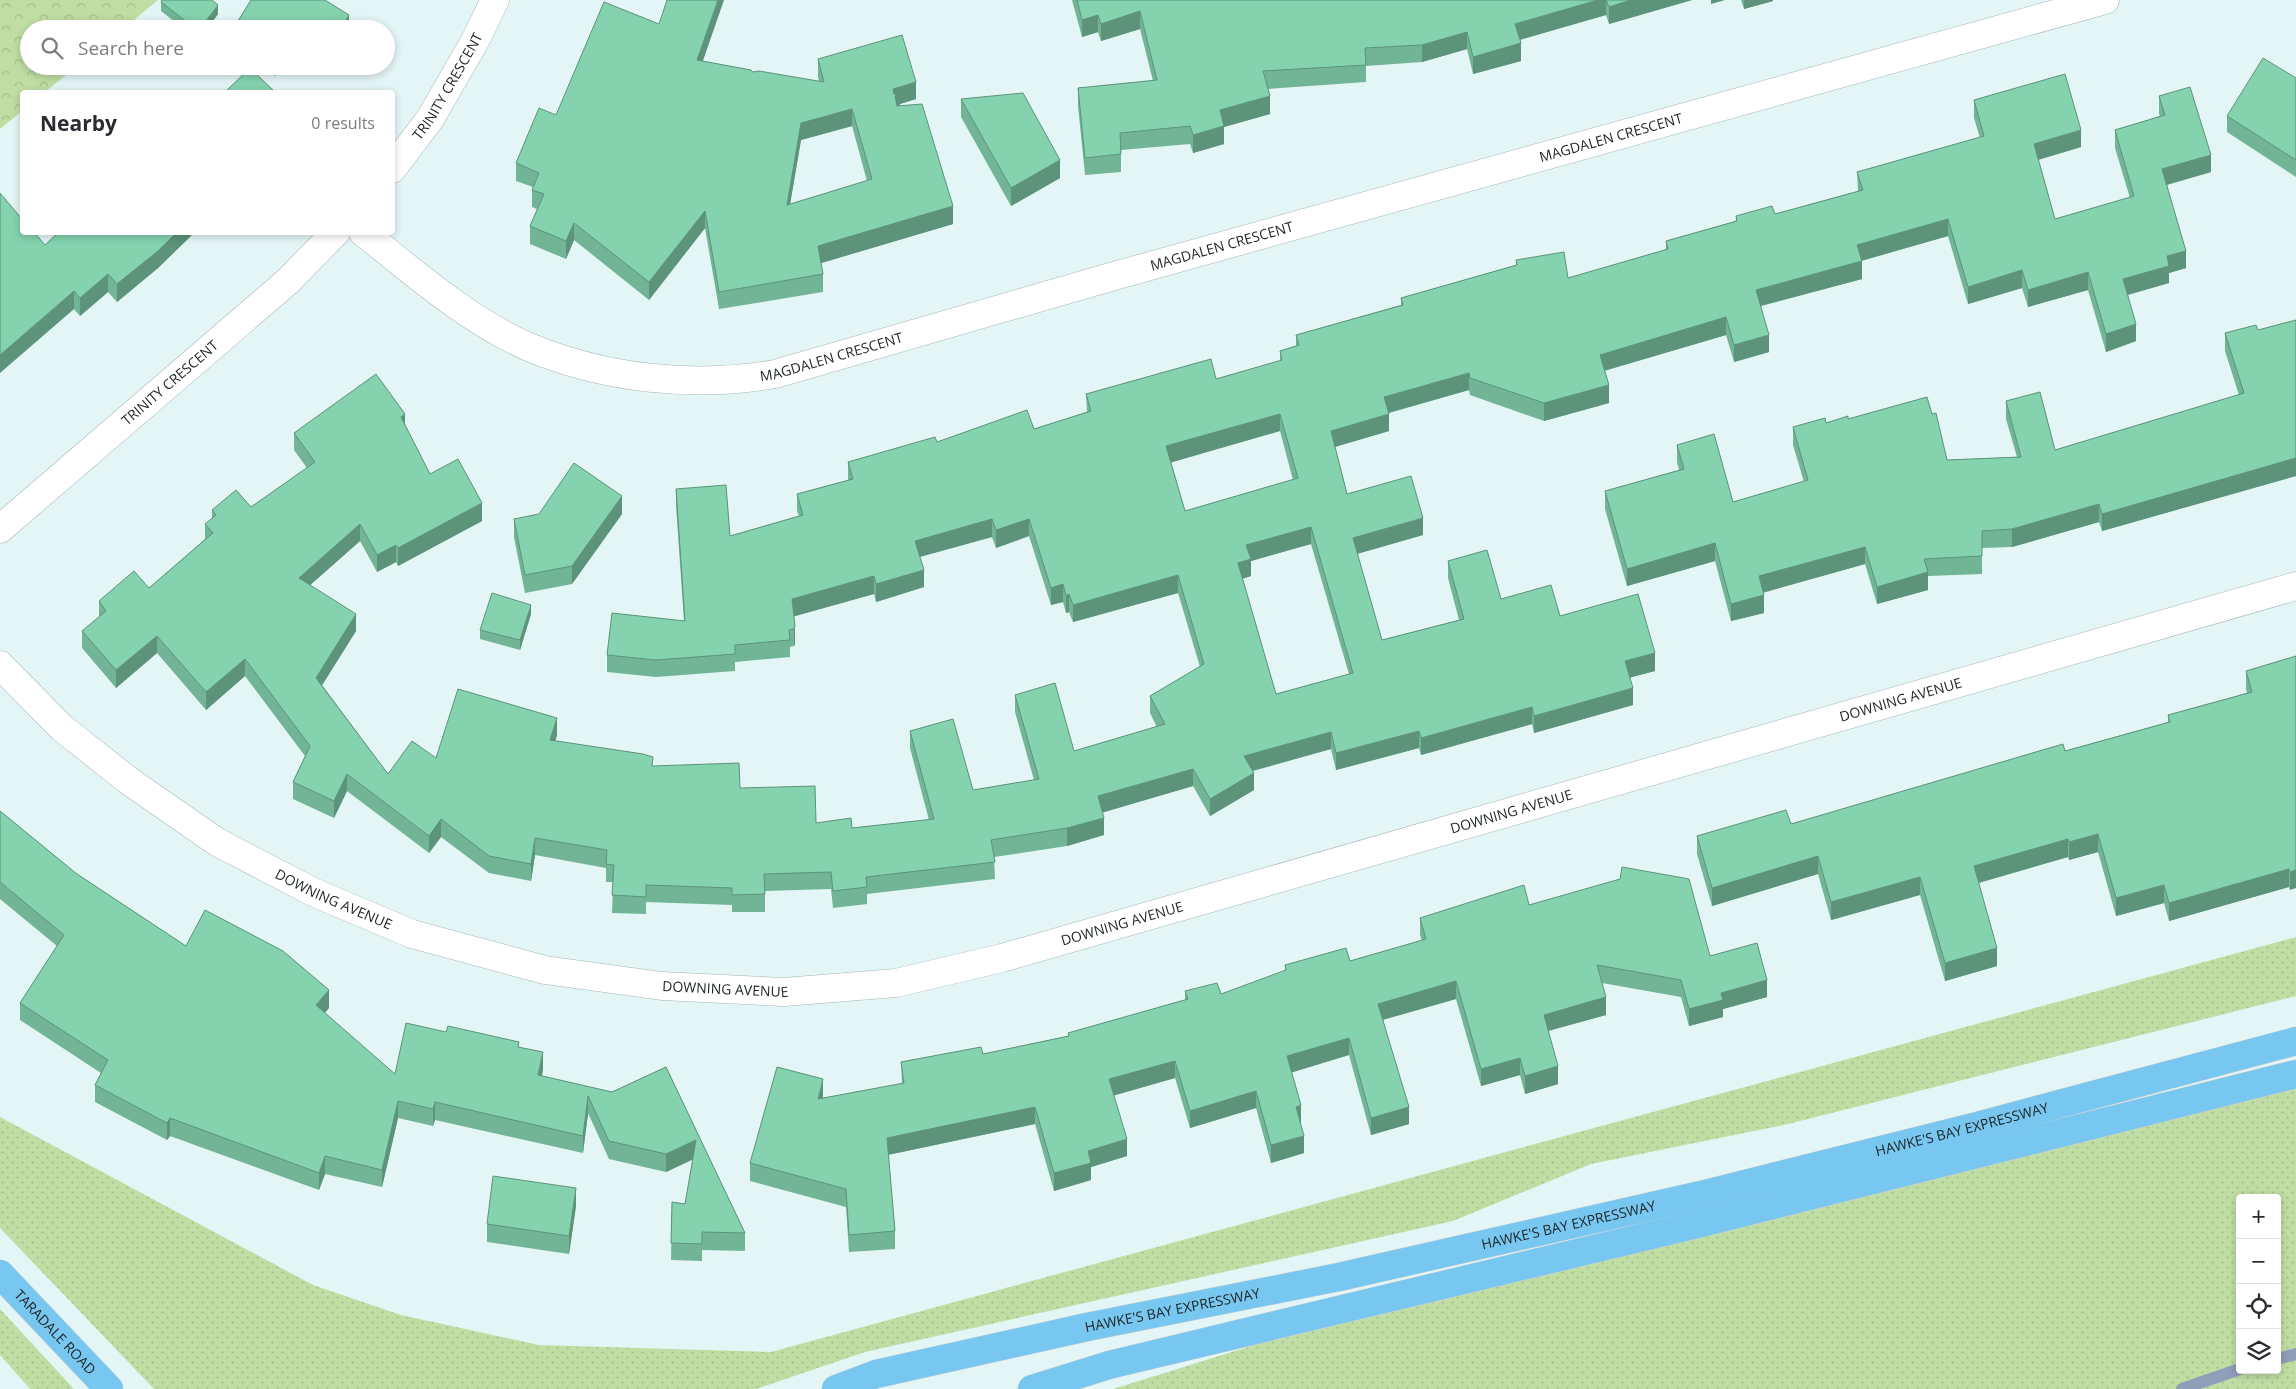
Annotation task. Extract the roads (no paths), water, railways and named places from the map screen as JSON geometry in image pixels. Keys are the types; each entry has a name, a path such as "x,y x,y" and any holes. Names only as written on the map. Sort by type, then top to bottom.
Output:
{"highway":[{"name":"HAWKE'S BAY EXPRESSWAY","path":"836,1389 876,1374 1068,1331 1339,1277 1701,1195 1977,1126 2296,1041"},
{"name":"HAWKE'S BAY EXPRESSWAY","path":"1032,1389 1109,1365 1694,1225 2296,1074"},
{"name":"TARADALE ROAD","path":"0,1274 109,1389"}],"street":[{"name":"TRINITY CRESCENT","path":"395,164 430,119 475,41 495,0"},
{"name":"MAGDALEN CRESCENT","path":"367,235 408,268 479,319 528,347 581,364 630,375 677,380 719,381 747,379 775,374 1114,276 2104,0"},
{"name":"TRINITY CRESCENT","path":"0,529 287,282 333,235"},
{"name":"DOWNING AVENUE","path":"0,665 62,728 129,781 217,842 312,892 403,930 545,970 662,986 784,992 896,983 1002,958 2296,586"}],"waterway":[{"path":"2281,1358 2296,1354"},
{"path":"2182,1389 2236,1370"}]}
